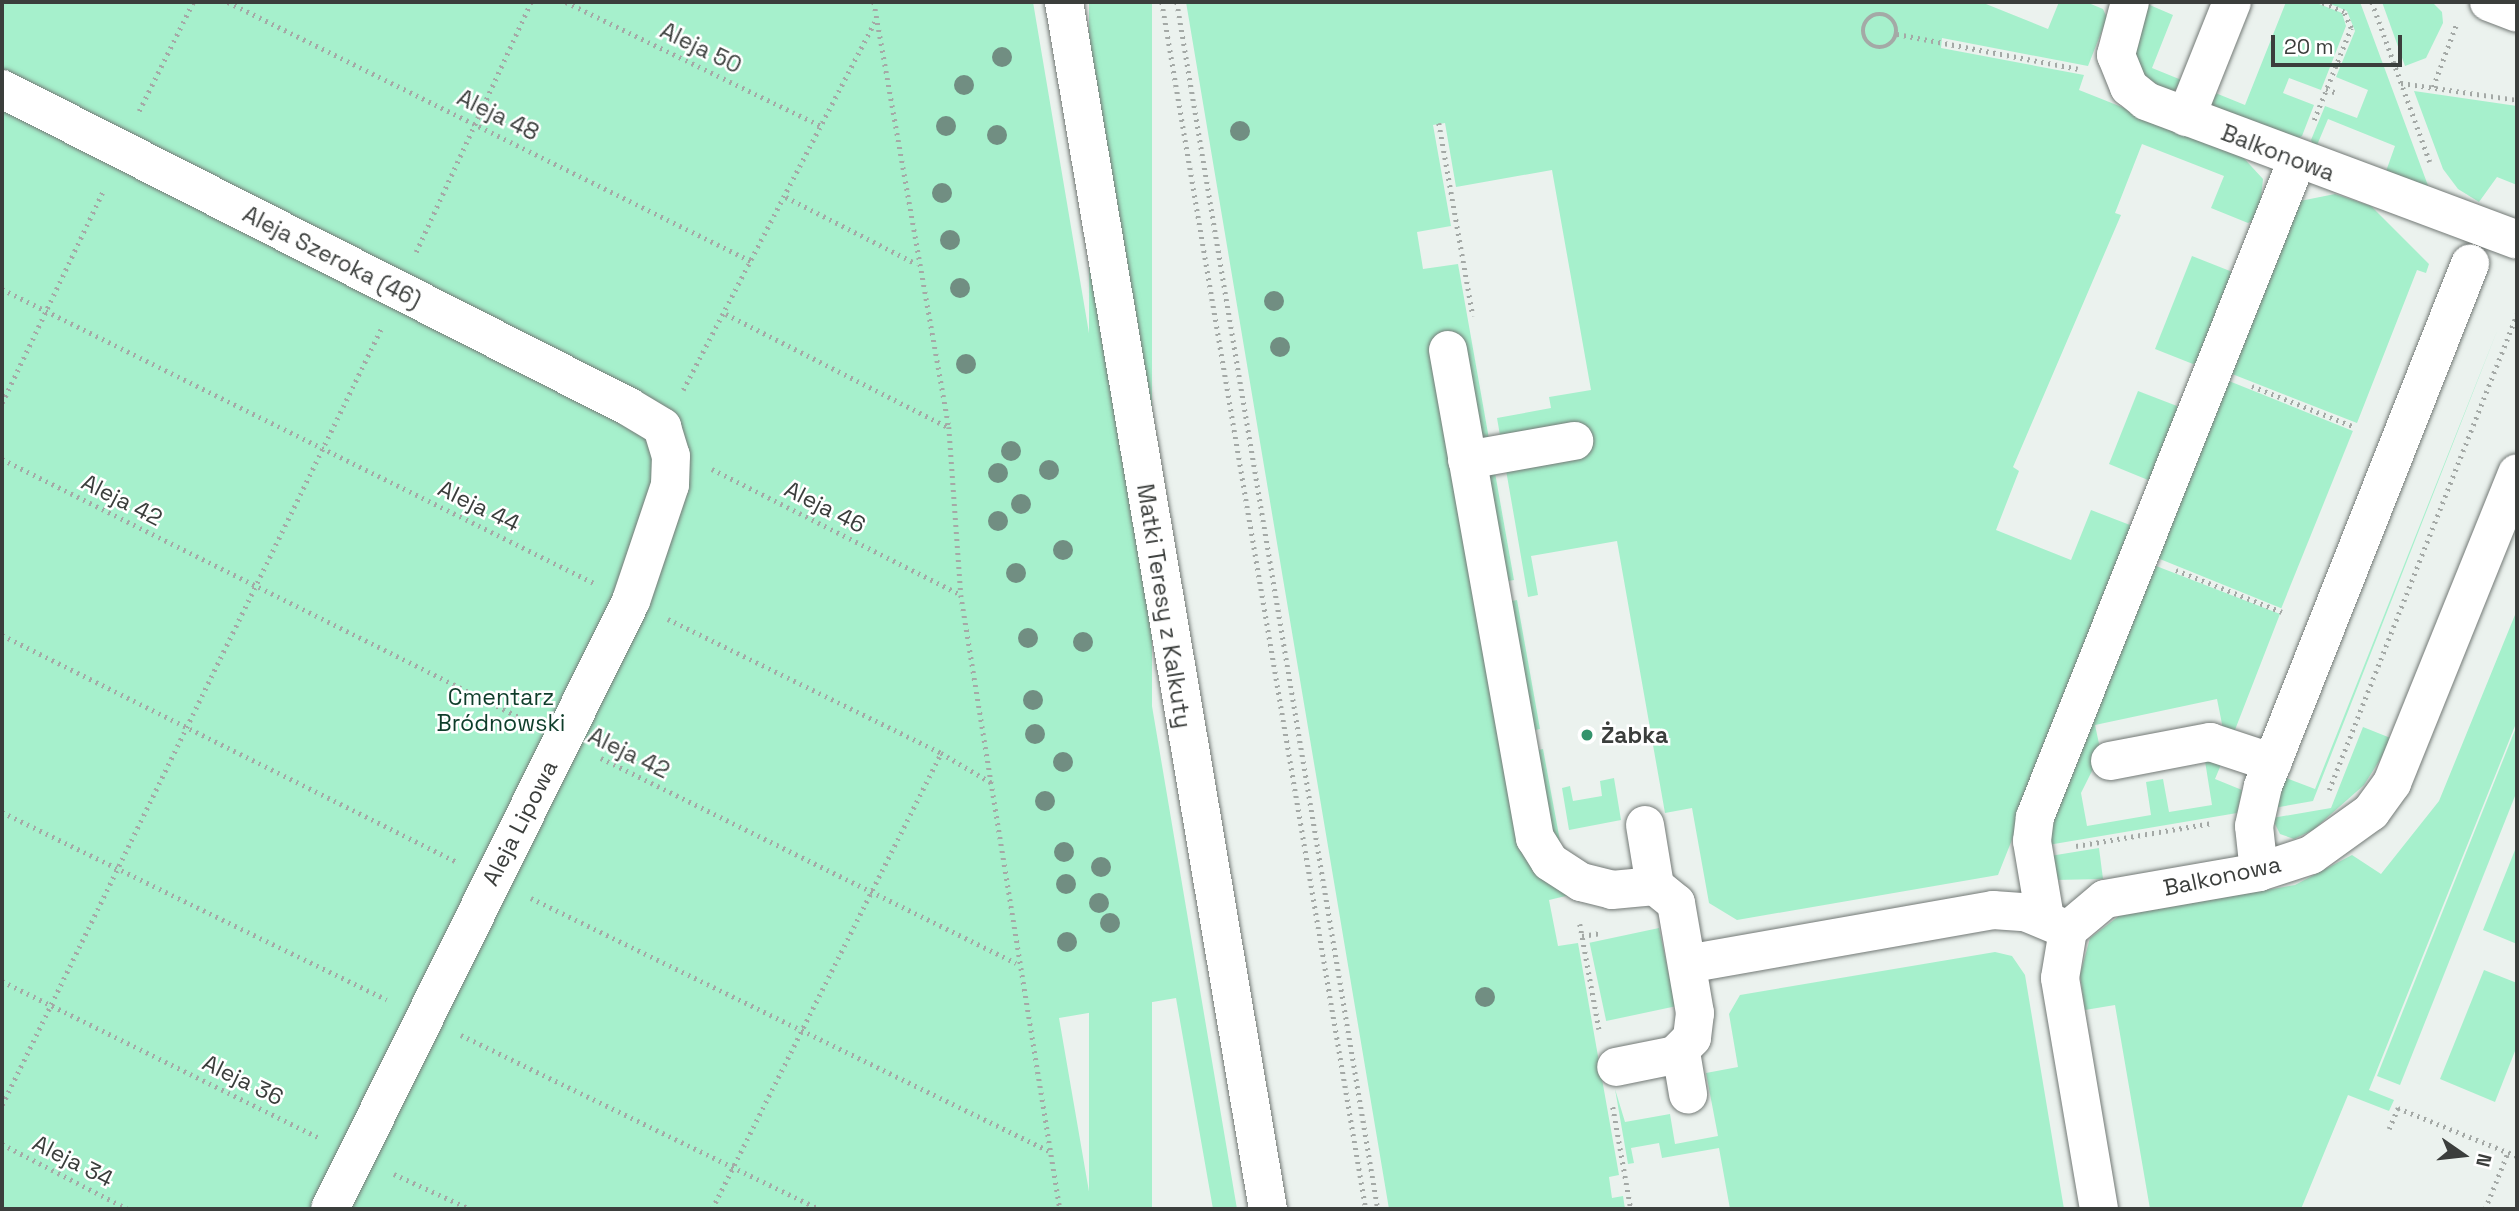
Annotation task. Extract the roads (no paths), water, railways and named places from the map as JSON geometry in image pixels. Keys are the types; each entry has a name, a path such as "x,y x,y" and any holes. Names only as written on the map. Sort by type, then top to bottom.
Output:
{"street":[{"name":"Matki Teresy z Kalkuty","path":"1064,2 1268,1209"},
{"name":"Balkonowa","path":"2130,2 2116,42 2124,78 2146,100 2297,160 2517,240"},
{"path":"2186,117 2232,2"},
{"path":"2475,8 2517,13"},
{"name":"Aleja Szeroka (46)","path":"2,89 399,292 666,441"},
{"path":"2099,1209 2060,978 2057,924 2032,841 2035,817 2297,160"},
{"path":"2259,872 2255,816 2273,763 2470,264"},
{"path":"1448,350 1535,838 1550,862 1590,886 1655,886 1676,903 1696,1022 1681,1052 1688,1094"},
{"name":"Aleja Lipowa","path":"330,1209 631,601 670,485 666,441"},
{"path":"1467,460 1574,441"},
{"name":"Balkonowa","path":"2057,924 2105,899 2259,872 2311,855 2344,835 2392,783 2517,472"},
{"path":"2110,761 2210,742 2273,763"},
{"path":"1645,825 1655,886"},
{"path":"1687,964 1993,911 2057,924"},
{"path":"1616,1067 1681,1052"}],"place":[{"name":"Żabka","path":"1587,735"}],"park label":[{"name":"Cmentarz Bródnowski","path":"501,710"}]}
